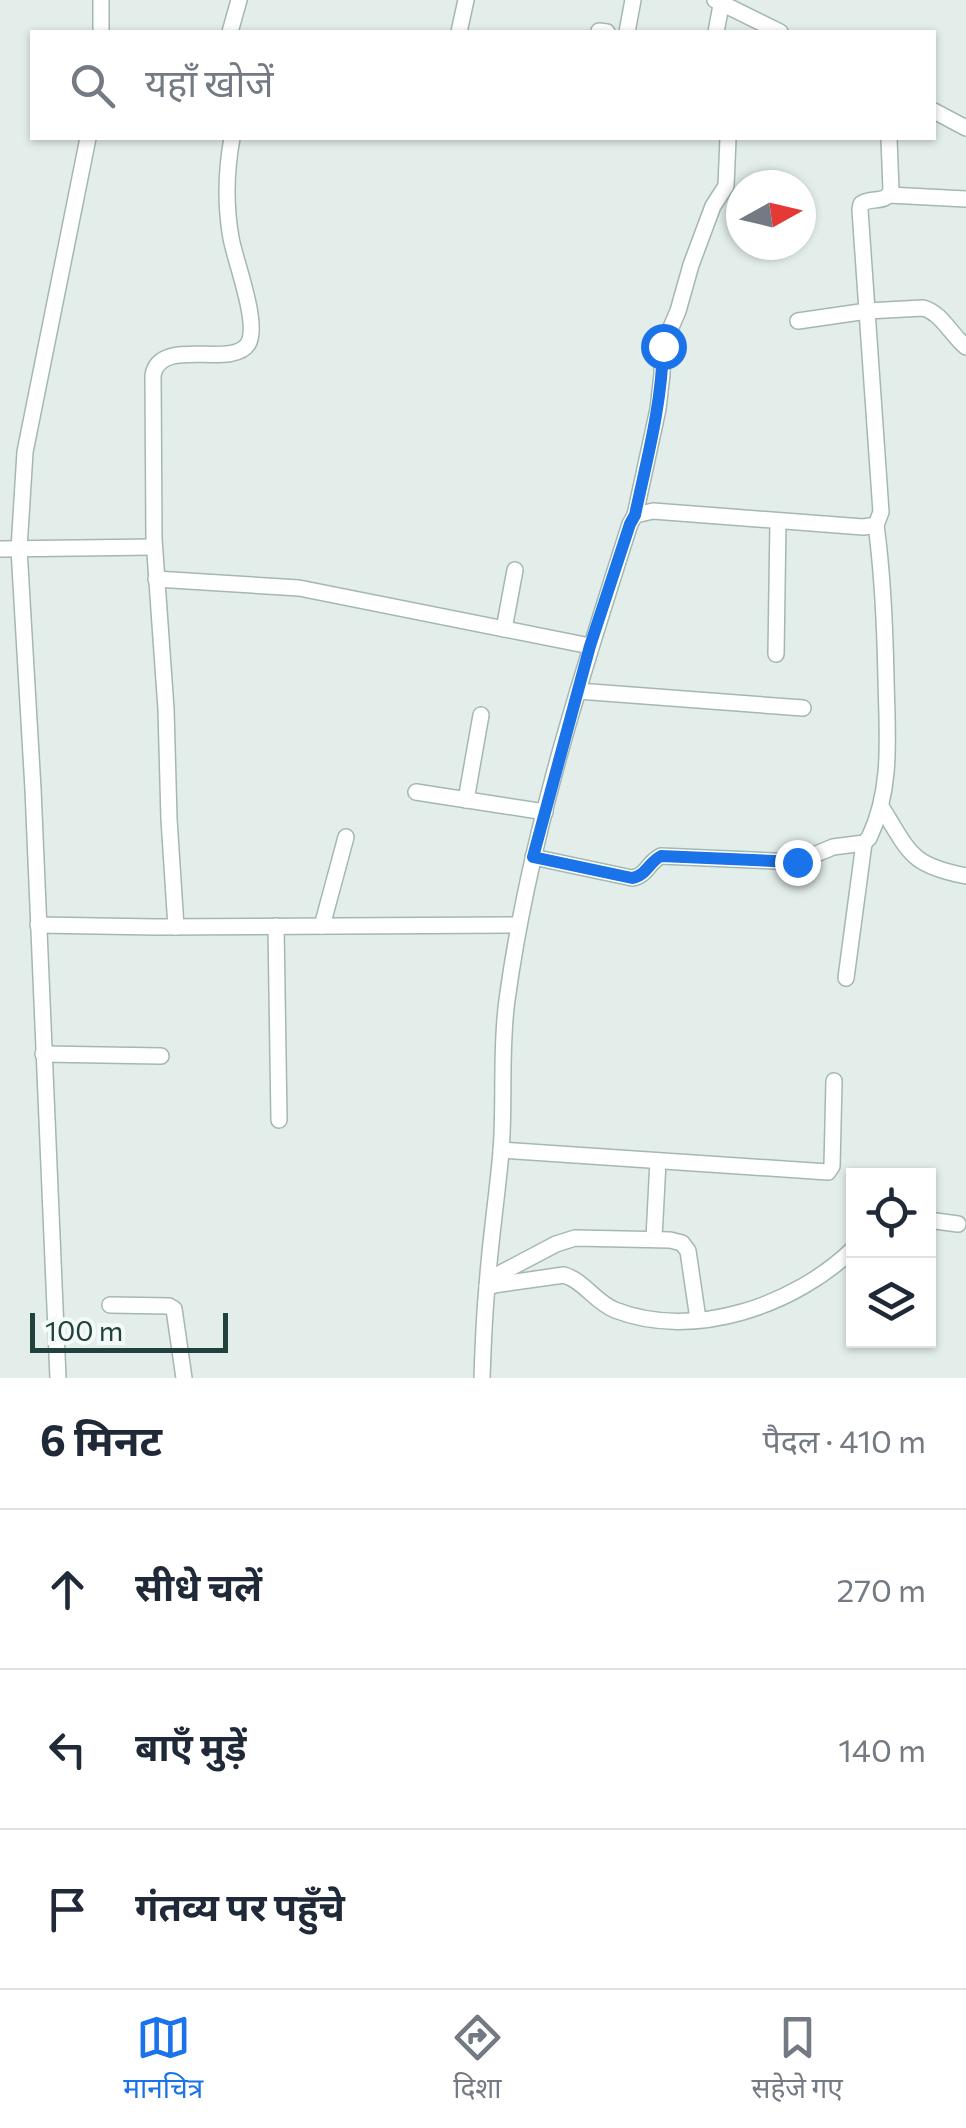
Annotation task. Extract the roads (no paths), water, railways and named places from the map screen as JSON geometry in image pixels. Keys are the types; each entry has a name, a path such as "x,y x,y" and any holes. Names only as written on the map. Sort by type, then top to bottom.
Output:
{"street":[{"path":"100,30 101,0"},
{"path":"231,30 239,0"},
{"path":"459,30 466,0"},
{"path":"627,30 633,0"},
{"path":"716,30 719,1 776,30"},
{"path":"936,112 966,128"},
{"path":"58,1378 19,549 25,452 88,140"},
{"path":"176,927 154,547 155,366 174,357 238,352 250,338 226,197 232,140"},
{"path":"482,1378 501,1150 506,1002 519,925 533,857 590,646 635,515 658,409 663,346 713,206 726,186 728,140"},
{"path":"889,140 889,196"},
{"path":"846,978 864,843 882,808 887,766 884,591 876,525 881,512 861,204 889,196 966,199"},
{"path":"798,321 923,308 931,310 966,347"},
{"path":"635,515 654,511 876,525"},
{"path":"776,654 778,521"},
{"path":"0,549 154,547"},
{"path":"504,629 515,570"},
{"path":"156,579 298,588 590,646"},
{"path":"578,691 803,708"},
{"path":"466,800 481,714"},
{"path":"416,792 545,812"},
{"path":"882,808 918,861 966,876"},
{"path":"322,926 346,836"},
{"path":"533,857 632,878 639,877 661,856 797,862 834,847 864,843"},
{"path":"38,926 519,925"},
{"path":"276,926 279,1120"},
{"path":"44,1054 162,1056"},
{"path":"501,1150 828,1172 832,1166 834,1081"},
{"path":"654,1238 658,1161"},
{"path":"936,1221 958,1224"},
{"path":"490,1285 501,1273 575,1238 654,1238 682,1243 688,1251 698,1319"},
{"path":"490,1285 564,1275 617,1311 640,1318 698,1319 764,1305 824,1274 846,1255"},
{"path":"110,1305 174,1309 184,1378"}]}
